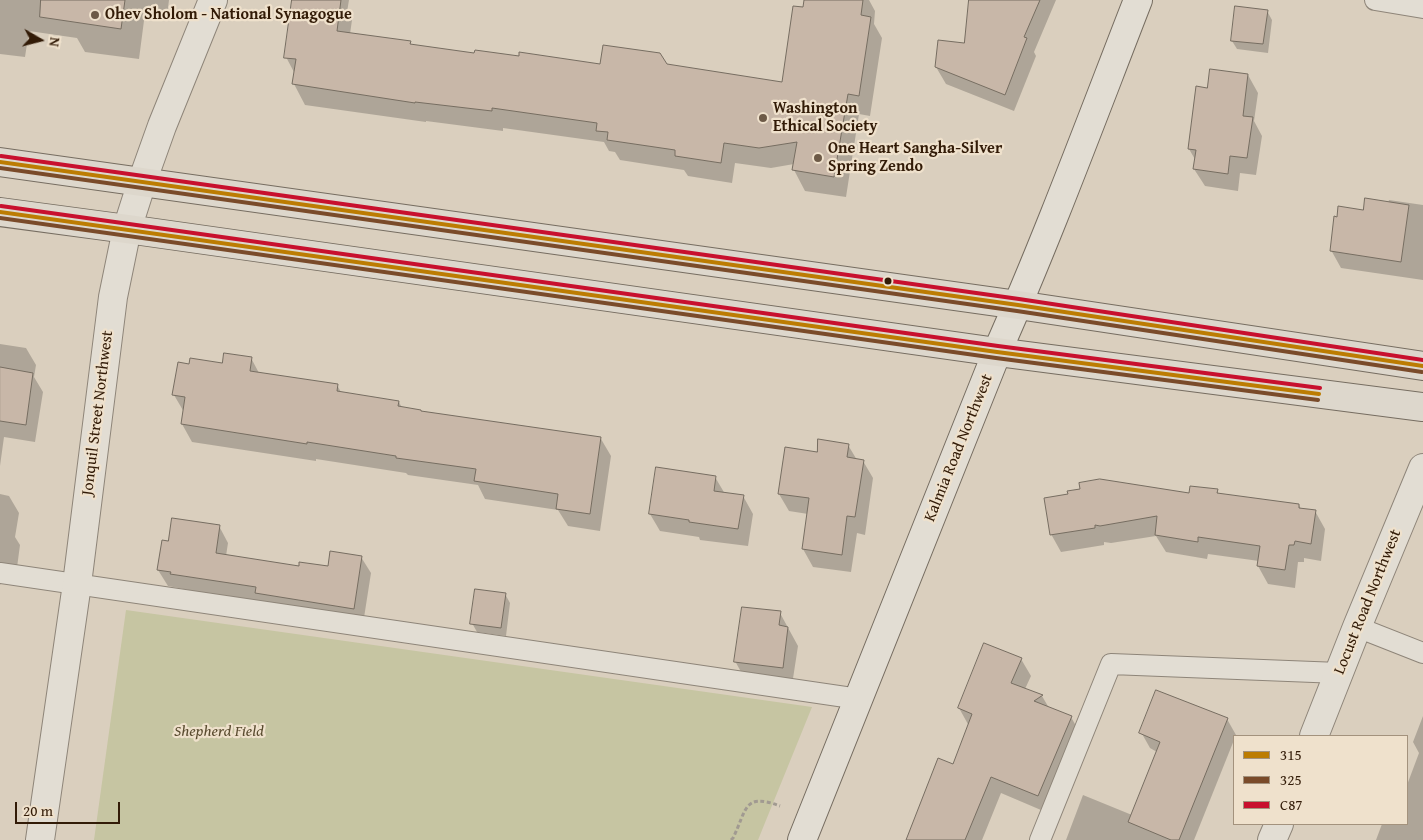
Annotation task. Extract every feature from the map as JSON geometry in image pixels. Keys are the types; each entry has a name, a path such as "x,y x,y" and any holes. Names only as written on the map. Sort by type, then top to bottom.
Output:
{"main road":[{"path":"0,162 1018,305 1423,366"},
{"path":"0,212 997,352 1423,407"}],"street":[{"name":"Jonquil Street Northwest","path":"40,840 77,584 113,297 127,229 142,182 212,0"},
{"name":"Kalmia Road Northwest","path":"802,840 997,352 1069,179 1138,0"},
{"name":"Locust Road Northwest","path":"1314,735 1423,468"},
{"path":"1272,840 1279,825"}],"lane":[{"path":"1375,0 1423,8"},
{"path":"0,573 859,699"},
{"path":"1357,627 1423,653"},
{"path":"1040,840 1111,664 1339,673"}],"path":[{"path":"731,840 749,804 764,800 780,806"}],"green space":[{"name":"Shepherd Field","path":"126,610 812,707 758,840 94,840"}],"building":[{"name":"Ohev Sholom - National Synagogue","path":"41,0 125,0 121,29 40,17"},
{"path":"292,0 341,0 337,31 411,41 410,44 474,53 475,50 519,56 519,52 600,64 603,45 660,53 667,64 782,82 793,6 803,7 804,0 863,0 861,15 871,17 859,96 848,94 834,177 792,170 797,142 759,148 724,143 721,163 675,156 675,150 607,140 608,132 596,131 597,123 492,108 492,111 415,103 292,84 296,59 284,58"},
{"path":"969,0 1040,0 1024,37 1027,38 1005,95 935,67 938,40 964,43"},
{"path":"1235,6 1268,10 1263,44 1231,41"},
{"path":"1210,69 1248,74 1243,116 1253,117 1247,158 1230,156 1228,174 1193,169 1196,150 1188,149 1196,86 1207,88"},
{"path":"1365,198 1409,205 1401,262 1330,251 1334,216 1337,217 1338,206 1363,210"},
{"path":"224,353 252,357 250,371 338,384 337,391 399,401 398,406 601,437 590,514 556,509 558,494 474,481 476,469 181,424 185,397 172,395 178,362 189,364 190,358 222,363"},
{"path":"0,367 33,373 26,425 0,421"},
{"path":"818,439 849,444 847,457 864,460 855,517 847,516 842,555 802,549 809,498 778,494 785,447 817,452"},
{"path":"656,467 716,476 714,491 744,495 738,529 649,514"},
{"path":"1100,479 1189,493 1190,486 1218,489 1217,493 1299,504 1299,508 1316,510 1311,544 1295,541 1294,545 1289,545 1285,570 1257,566 1260,546 1198,537 1198,542 1155,535 1157,516 1100,526 1095,525 1095,528 1050,535 1044,498 1068,494 1067,491 1080,489 1079,483"},
{"path":"172,518 220,525 216,553 299,566 299,562 328,566 330,551 362,556 354,609 255,593 256,587 170,574 171,572 157,570 162,540 168,541"},
{"path":"475,589 506,593 501,628 470,624"},
{"path":"742,607 781,611 779,625 788,627 783,668 734,662"},
{"path":"984,643 1022,658 1011,683 1043,695 1034,701 1072,716 1038,796 991,777 965,840 906,840 938,758 953,764 972,714 958,708"},
{"path":"1156,690 1228,718 1179,840 1171,840 1128,822 1160,742 1139,733"}],"transit line":[{"name":"C87","path":"1,156 1019,299 1423,360"},
{"name":"315","path":"0,162 1018,305 1423,366"},
{"name":"325","path":"0,168 1017,311 1422,372"},
{"name":"C87","path":"1,206 998,346 1320,388"},
{"name":"315","path":"0,212 997,352 1319,394"},
{"name":"325","path":"0,218 996,358 1318,400"}],"place":[{"name":"Ohev Sholom - National Synagogue","path":"95,15"},
{"name":"Washington Ethical Society","path":"763,118"},
{"name":"One Heart Sangha-Silver Spring Zendo","path":"818,158"}]}
